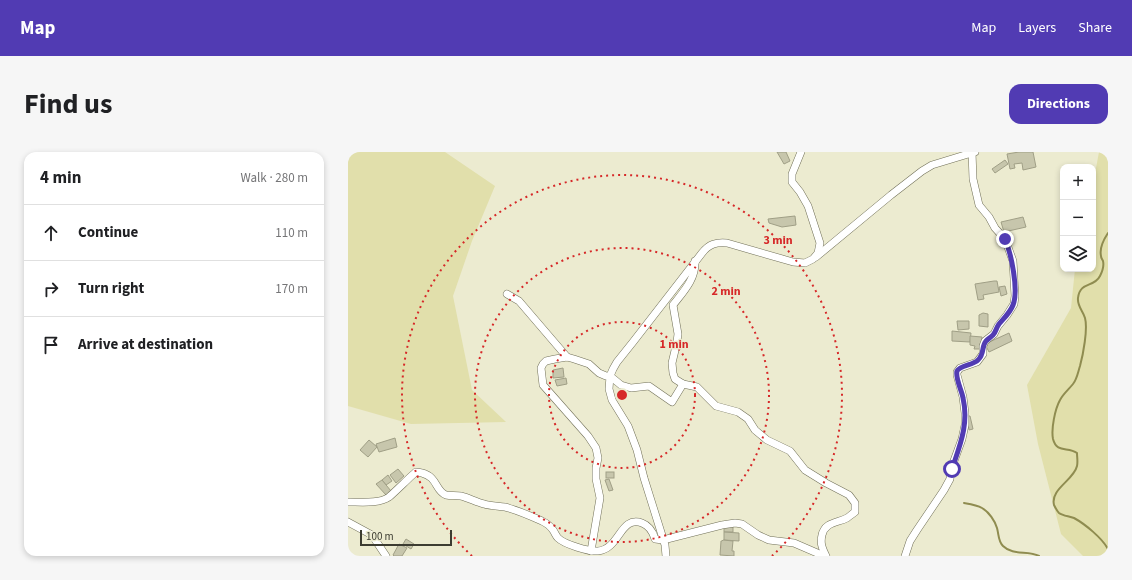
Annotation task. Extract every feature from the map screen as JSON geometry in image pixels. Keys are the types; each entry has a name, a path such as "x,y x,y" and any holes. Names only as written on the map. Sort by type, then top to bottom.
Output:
{"street":[{"path":"801,152 792,174 792,182 808,206 820,243 818,253 813,259"},
{"path":"666,556 663,540 637,450 628,426 612,400 609,389 610,376 616,362 695,261 711,244 718,242 736,245 793,262 805,263 813,259 922,171 932,165 973,153 972,179 979,205 989,216 995,228 1005,239 1013,261 1014,304 994,334 985,342 983,346 983,354 977,362 960,368 957,372 965,413 965,425 962,439 950,479 910,541 905,556"},
{"path":"695,261 696,269 690,284 673,305 678,334 672,363 675,378 683,384 697,388 716,406 738,412 748,419 755,430 767,440 790,451 805,470 848,495 855,503 855,512 848,517 827,525 823,531 821,546 825,556"},
{"path":"507,294 519,301 567,358"},
{"path":"591,551 600,498 596,479 598,458 596,448 588,436 543,385 543,364 546,361 567,358 582,361 589,364 599,373 610,376 621,385 631,388 649,386 672,402 683,384"},
{"path":"348,502 379,501 388,498 416,472 428,475 435,480 442,492 447,495 460,495 475,502 486,505 506,507 533,517 543,521 552,528 558,538 563,541 591,551 598,551 608,548 629,523 635,521 645,524 652,530 655,539 663,540 722,524 735,523 742,524 758,535 769,540 794,543 825,556"},
{"path":"348,522 372,535 386,556"}],"shaded area":[{"path":"348,152 445,152 495,186 472,241 453,296 472,390 506,422 411,424 348,406"},
{"path":"1099,152 1108,152 1108,556 1083,556 1061,534 1038,444 1027,385 1071,308 1075,272 1096,272 1096,168"}],"building":[{"path":"777,152 786,152 790,161 784,164"},
{"path":"1033,152 1036,167 1023,170 1022,163 1014,164 1015,168 1010,169 1007,154"},
{"path":"1005,160 1008,164 995,173 992,169"},
{"path":"795,216 796,225 782,227 769,223 768,219"},
{"path":"1023,217 1026,227 1004,232 1001,222"},
{"path":"997,281 999,292 983,295 984,299 978,300 975,284"},
{"path":"1005,286 1007,294 1001,296 999,287"},
{"path":"983,313 988,314 988,327 979,326 979,315"},
{"path":"957,321 969,321 969,329 958,330"},
{"path":"952,331 971,333 970,342 952,341"},
{"path":"1009,333 1012,341 989,352 985,344"},
{"path":"970,336 982,337 981,349 974,349 975,346 970,345"},
{"path":"563,368 564,377 553,378 553,370"},
{"path":"566,378 567,384 557,386 555,380"},
{"path":"967,416 970,416 973,429 969,430"},
{"path":"395,438 397,447 379,452 376,444"},
{"path":"369,440 377,447 368,457 360,450"},
{"path":"398,469 404,476 396,483 390,475"},
{"path":"606,472 614,472 614,478 606,478"},
{"path":"388,475 392,481 386,485 382,480"},
{"path":"609,479 613,490 609,491 605,480"},
{"path":"382,480 391,491 386,495 376,484"},
{"path":"724,525 733,526 733,532 724,532"},
{"path":"724,532 739,533 739,541 724,540"},
{"path":"406,539 414,544 411,549 403,544"},
{"path":"721,541 733,541 732,551 734,551 734,556 720,555"},
{"path":"399,544 407,548 402,556 394,556 393,555"}],"waterway":[{"path":"1108,233 1101,246 1101,257 1103,264 1100,276 1097,280 1081,289 1079,293 1078,304 1085,318 1086,335 1076,380 1058,404 1053,430 1053,439 1057,447 1077,453 1077,466 1075,471 1055,494 1054,505 1059,513 1074,518 1098,536 1108,549"},
{"path":"964,503 980,507 989,514 996,525 1000,542 1007,549 1039,556"}],"route":[{"path":"952,469 965,425 963,397 957,372 960,368 977,362 983,354 983,346 985,342 994,334 1014,304 1013,261 1005,239"}]}
